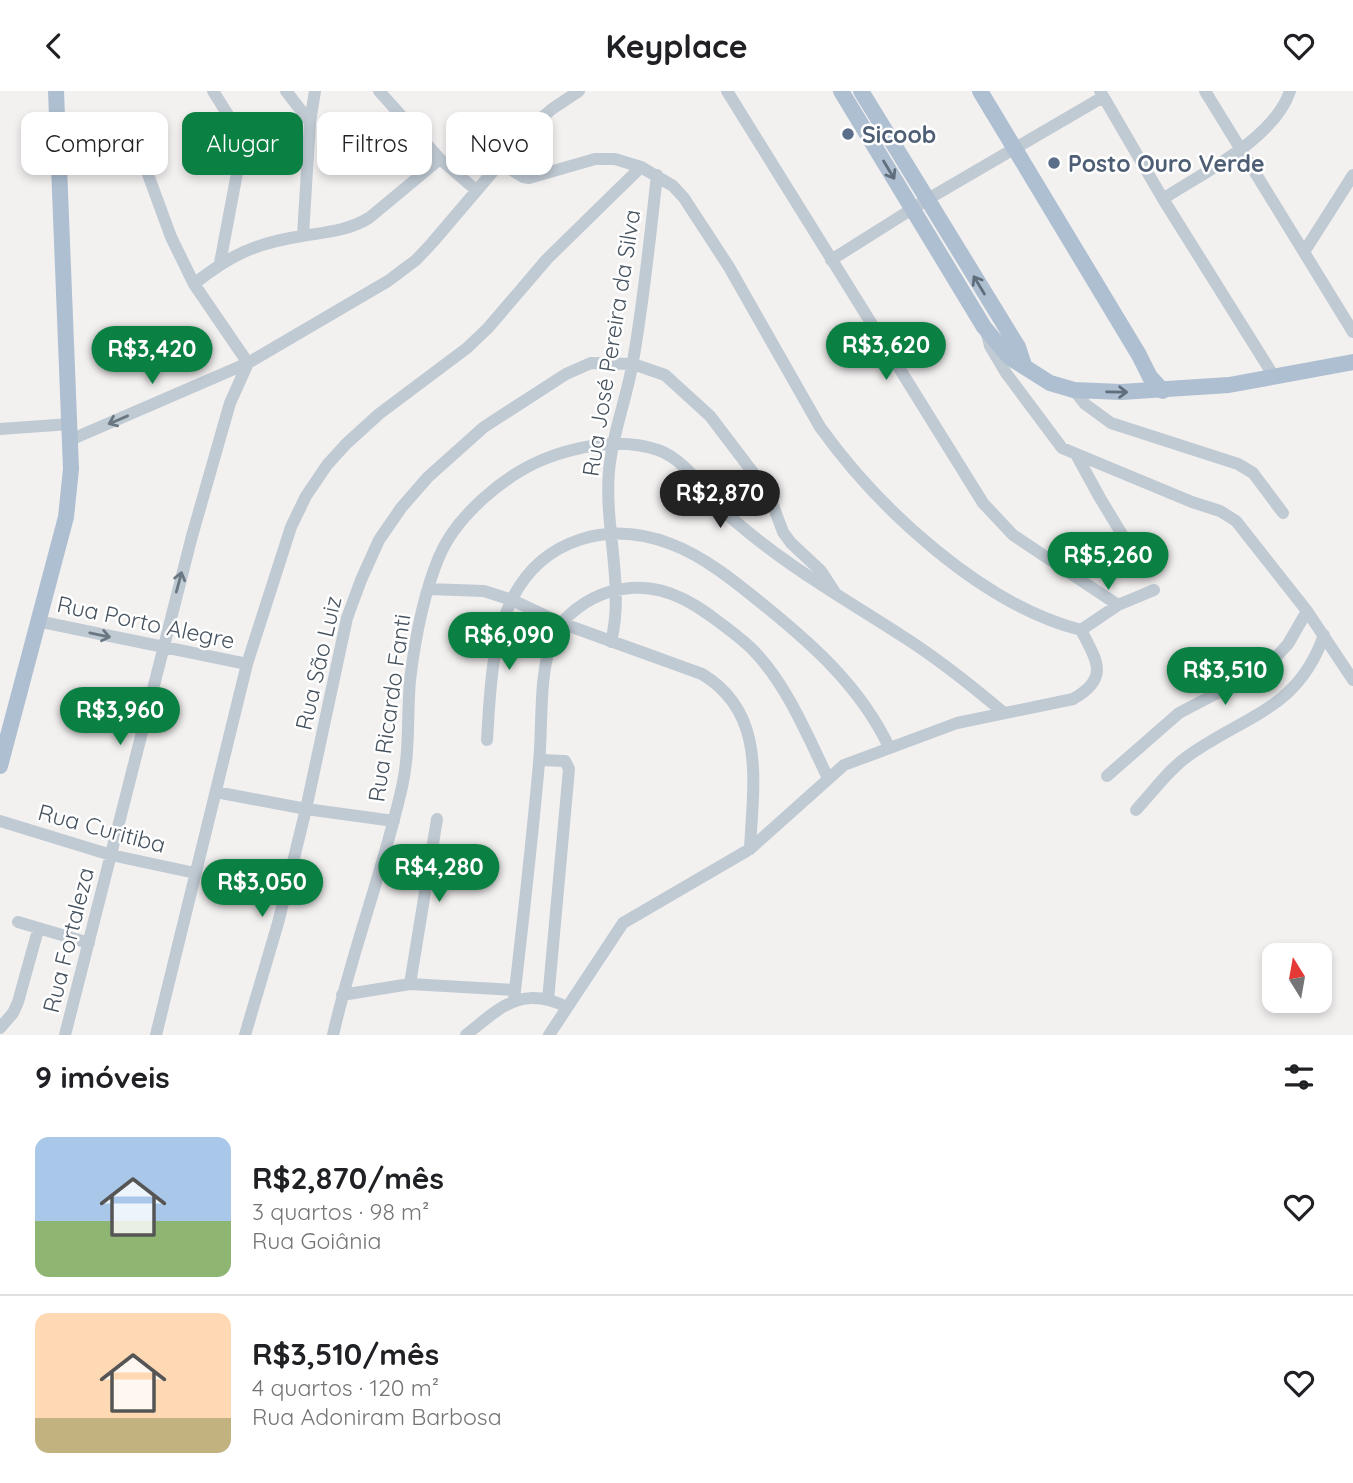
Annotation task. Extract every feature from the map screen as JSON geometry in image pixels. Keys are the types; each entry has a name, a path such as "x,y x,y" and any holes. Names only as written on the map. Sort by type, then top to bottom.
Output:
{"main road":[{"path":"56,91 57,112"},
{"path":"841,91 912,208 991,322"},
{"path":"861,91 928,199 1009,356 1050,383 1074,390 1161,391 1275,378 1353,362"},
{"path":"980,91 1150,377 1161,391"},
{"path":"0,766 66,517 71,469 61,175"},
{"path":"1139,355 1166,379 1203,387"}],"street":[{"path":"213,91 235,126 241,152 220,263"},
{"path":"286,91 310,121"},
{"path":"303,235 310,121 315,91"},
{"path":"379,91 440,159 476,190"},
{"path":"548,112 579,91"},
{"path":"727,91 983,503 1013,535 1118,605"},
{"path":"1205,91 1353,330"},
{"path":"1163,199 1240,149 1274,120 1290,91"},
{"path":"831,260 1102,94 1163,199 1275,378"},
{"path":"550,1035 623,923 750,849 828,778 851,761 957,723 1073,699 1093,686 1098,667 1081,630 1047,618 985,587 916,533 837,451 804,403 746,297 684,198 673,186 657,175 624,160 605,158 553,171"},
{"path":"194,284 220,263 261,245 303,235 348,229 369,218 440,159"},
{"path":"156,1035 247,664 291,527 306,496 327,465 379,414 467,348 488,328 547,259 641,167"},
{"path":"148,175 171,237 194,284 248,363"},
{"path":"0,429 70,432 248,363 388,281 416,260 488,175"},
{"path":"520,175 542,175"},
{"name":"Rua José Pereira da Silva","path":"611,642 618,614 609,475 633,365 657,175"},
{"path":"1304,252 1353,175"},
{"path":"991,322 993,352 1056,443 1077,456 1220,511 1236,521 1307,611 1353,680"},
{"name":"Rua Fortaleza","path":"65,1035 162,648 223,423 248,363"},
{"name":"Rua São Luiz","path":"245,1035 278,923 306,809 347,618 360,580 379,540 401,508 428,477 484,427 537,391 591,363 633,365 665,375 710,416 761,483 771,500 783,532 821,571 838,597"},
{"path":"1074,390 1085,404 1111,423 1238,464 1253,473 1283,513"},
{"name":"Rua Ricardo Fanti","path":"333,1035 403,783 415,646 428,589 439,557 447,541 483,499 508,479 535,463 587,446 614,444 655,449 676,460 730,517 785,561 933,657 966,680 1004,713"},
{"path":"1077,456 1140,564"},
{"path":"486,740 496,648 512,600 530,572 549,554 581,538 611,535 646,536 673,544 701,559 751,595 803,636 840,672 867,706 889,747"},
{"path":"466,1035 514,994 540,760 542,688 547,658 561,623 590,600 616,590 649,587 680,596 728,629 753,650 769,669 828,778"},
{"path":"428,589 475,589 512,600 561,623 702,674 728,694 747,731 753,758 750,849"},
{"path":"1081,630 1118,605 1154,590"},
{"path":"1107,776 1180,713 1242,680 1276,657 1288,644 1307,611"},
{"name":"Rua Porto Alegre","path":"37,621 247,664"},
{"path":"1136,810 1186,757 1258,716 1297,686 1318,654 1324,635"},
{"path":"540,760 565,761 569,769 548,1000"},
{"path":"216,792 306,809 394,821"},
{"path":"410,984 437,819"},
{"name":"Rua Curitiba","path":"0,821 111,855 195,873"},
{"path":"18,922 89,943"},
{"path":"0,1028 18,1002 38,930"},
{"path":"342,995 410,984 514,994 548,1000 567,1007"},
{"path":"482,1035 488,1017"}],"place":[{"name":"Sicoob","path":"848,134"},
{"name":"Posto Ouro Verde","path":"1054,163"}]}
